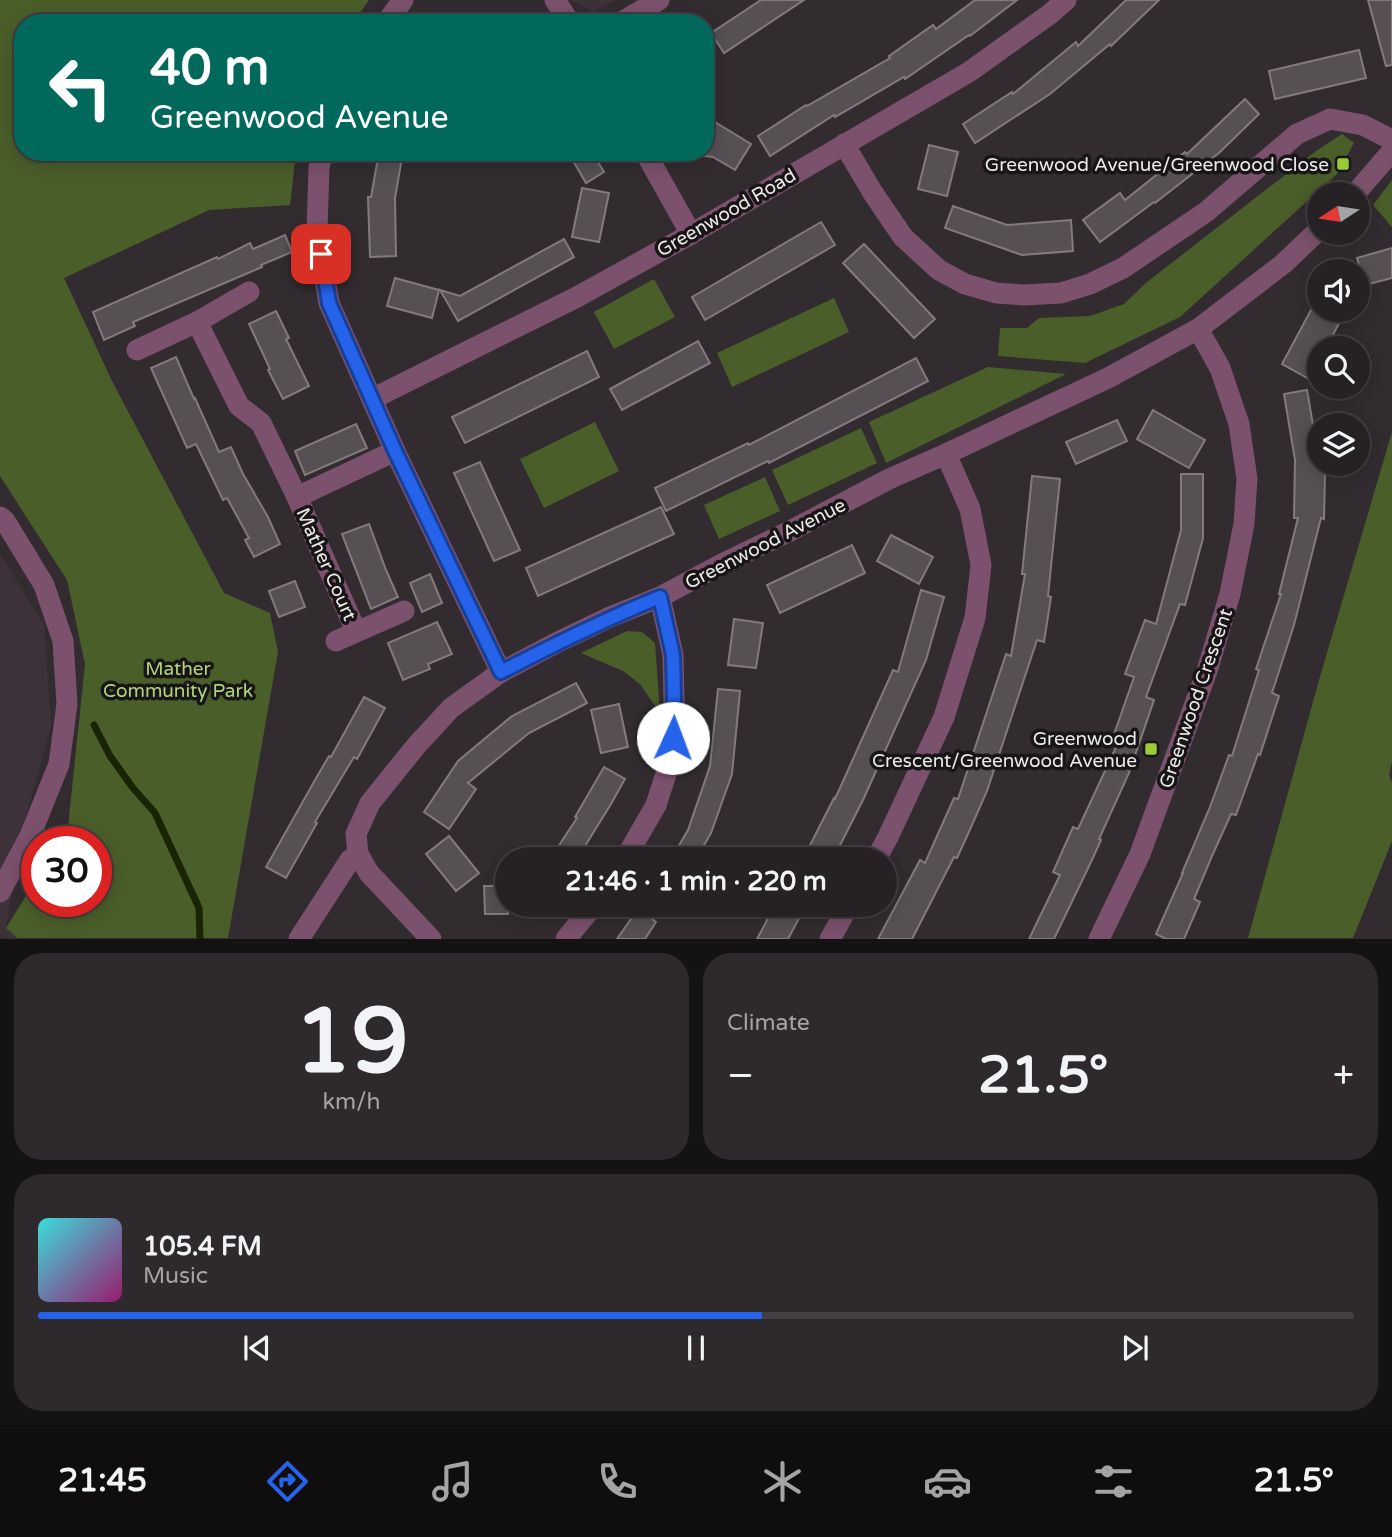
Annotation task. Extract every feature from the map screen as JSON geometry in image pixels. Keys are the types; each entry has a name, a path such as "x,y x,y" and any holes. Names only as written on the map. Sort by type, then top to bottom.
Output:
{"street":[{"path":"635,14 659,0"},
{"name":"Greenwood Road","path":"372,399 577,296 691,234 969,72 1066,0"},
{"path":"844,144 903,237 939,270 965,284 996,293 1024,295 1061,293 1090,284 1123,268 1206,212 1297,134 1330,119 1363,125 1392,140"},
{"path":"1365,182 1392,151"},
{"path":"321,161 317,230 329,303 395,451 501,672"},
{"path":"650,161 691,234"},
{"name":"Greenwood Avenue","path":"358,855 356,834 370,803 451,708 501,672 599,622 660,597 889,479 1108,378 1198,329 1283,264 1307,241"},
{"path":"138,350 197,322 250,292"},
{"name":"Mather Court","path":"197,322 239,406 261,424 297,497 356,631"},
{"name":"Greenwood Crescent","path":"1098,939 1140,853 1207,671 1230,594 1244,524 1247,478 1239,424 1220,368 1198,329"},
{"name":"Mather Court","path":"297,497 395,451"},
{"path":"883,847 944,717 975,618 981,565 970,509 946,454"},
{"path":"0,517 44,585 63,641 67,704 59,764 30,836 0,892"},
{"path":"632,847 656,805 673,752 673,655 660,597"},
{"name":"Mather Court","path":"336,641 404,611"},
{"path":"299,939 350,859 358,855 369,873 431,939"},
{"path":"566,939 584,917"},
{"path":"830,939 842,917"}],"shaded area":[{"path":"570,0 616,0 593,11"},
{"path":"0,554 44,625 51,727 23,826 21,826 21,840 6,927 17,939 0,938"}],"green space":[{"name":"Mather Community Park","path":"0,0 369,0 359,14 14,14 14,161 295,161 290,205 209,210 64,278 112,381 224,593 270,613 278,652 228,938 17,938 6,928 21,904 21,917 112,917 112,826 68,826 85,664 67,580 0,476"},
{"path":"1342,134 1354,143 1337,174 1328,182 1307,182 1307,201 1180,317 1085,363 998,356 1000,328 1027,328 1039,318 1090,316 1124,304 1147,282 1316,151"},
{"path":"1392,180 1392,227 1373,205"},
{"path":"654,279 675,317 614,349 594,312"},
{"path":"834,298 849,332 732,387 717,353"},
{"path":"988,367 1066,374 886,463 869,422"},
{"path":"595,422 619,471 544,508 520,459"},
{"path":"861,428 877,463 788,505 772,470"},
{"path":"1392,432 1392,762 1389,774 1392,783 1392,841 1353,938 1248,938 1319,680"},
{"path":"765,477 780,511 719,539 704,505"},
{"path":"627,631 642,632 655,643 660,713 640,684 623,671 581,653"}],"building":[{"path":"761,0 804,0 724,53 714,38 714,31"},
{"path":"975,0 1017,0 970,36 905,79 904,77 835,117 834,115 770,156 758,136 806,105 890,58 889,56 933,25 936,29"},
{"path":"1126,0 1159,0 1111,46 1110,44 1050,94 975,143 963,124 1012,92 1013,94 1076,42 1078,46"},
{"path":"1368,0 1392,0 1392,65 1386,66"},
{"path":"1359,50 1366,78 1275,99 1269,71"},
{"path":"1245,99 1259,114 1219,153 1100,242 1083,220 1120,193 1125,200 1185,152 1187,154"},
{"path":"714,121 751,144 735,170 714,158"},
{"path":"929,145 958,152 947,196 918,189"},
{"path":"377,161 401,161 395,198 396,256 370,257 368,197 371,197"},
{"path":"573,161 597,161 604,172 586,183"},
{"path":"582,188 609,193 599,242 572,237"},
{"path":"953,206 1007,225 1071,220 1073,251 1022,255 945,228"},
{"path":"821,222 835,245 705,320 692,297"},
{"path":"285,235 292,252 133,322 135,326 104,340 93,312 250,243 253,249"},
{"path":"564,239 574,257 458,321 440,290 460,296"},
{"path":"864,244 935,319 914,338 843,263"},
{"path":"1392,248 1392,278 1370,284 1370,259 1357,258"},
{"path":"395,278 439,290 432,318 387,306"},
{"path":"276,311 289,338 286,339 309,386 283,399 249,324"},
{"path":"1307,317 1307,322 1340,322 1332,336 1307,336 1307,378 1282,364"},
{"path":"698,341 710,363 622,410 610,389"},
{"path":"587,351 599,377 465,443 452,417"},
{"path":"176,357 219,452 231,447 280,544 254,557 245,540 249,538 227,498 223,500 196,444 187,448 151,368"},
{"path":"916,358 928,381 769,463 768,461 666,511 655,488 748,443 749,445"},
{"path":"1307,390 1311,413 1307,413 1307,476 1325,476 1324,519 1321,518 1294,625 1272,693 1279,696 1260,755 1258,754 1236,815 1231,814 1194,899 1200,902 1184,939 1166,939 1156,934 1229,755 1232,756 1259,670 1256,669 1281,594 1298,518 1294,518 1295,460 1284,394"},
{"path":"1153,410 1205,440 1189,468 1137,439"},
{"path":"1117,420 1127,441 1076,464 1066,442"},
{"path":"356,424 367,448 305,475 295,451"},
{"path":"480,462 520,550 494,561 454,473"},
{"path":"1181,474 1203,474 1203,538 1185,605 1180,604 1146,697 1154,700 1129,773 1099,839 1101,840 1054,939 1029,939 1060,875 1053,872 1073,827 1078,829 1117,745 1111,743 1134,677 1125,674 1145,620 1156,624 1181,530"},
{"path":"1032,476 1060,479 1048,596 1051,597 1044,642 1037,640 987,791 957,858 954,857 912,939 878,939 890,917 897,917 897,903 920,860 925,863 954,798 958,799 1006,654 1011,656 1025,574 1022,574"},
{"path":"661,507 674,534 538,596 526,568"},
{"path":"369,524 398,597 371,609 342,534"},
{"path":"891,535 933,557 919,584 877,561"},
{"path":"852,545 865,573 780,613 767,585"},
{"path":"430,574 442,603 422,612 410,583"},
{"path":"295,581 305,607 279,617 269,591"},
{"path":"921,590 944,597 926,660 839,847 809,847 835,799 893,670 898,672"},
{"path":"734,619 763,623 756,668 728,665"},
{"path":"437,622 452,654 428,664 430,669 403,680 388,643"},
{"path":"576,683 587,703 529,733 468,783 476,789 449,829 424,812 458,761 512,716"},
{"path":"718,689 740,691 732,774 711,833 703,847 678,847 688,830 710,766"},
{"path":"364,697 385,708 357,759 354,757 315,822 317,823 286,878 266,867"},
{"path":"619,704 628,747 601,753 591,710"},
{"path":"604,767 625,779 584,847 558,847 577,818 575,817"},
{"path":"449,836 479,873 456,891 426,854"},
{"path":"484,886 495,886 495,914 485,914"},
{"path":"632,917 649,917 656,922 645,939 617,939"},
{"path":"769,917 800,917 788,939 757,939"}],"waterway":[{"path":"94,725 110,756 155,813 199,908 200,939"}],"place":[{"name":"Greenwood Avenue/Greenwood Close","path":"1343,164"},
{"name":"Greenwood Crescent/Greenwood Avenue","path":"1151,749"}],"route":[{"path":"321,254 329,303 395,451 501,672 610,617 660,597 673,655 673,738"}]}
